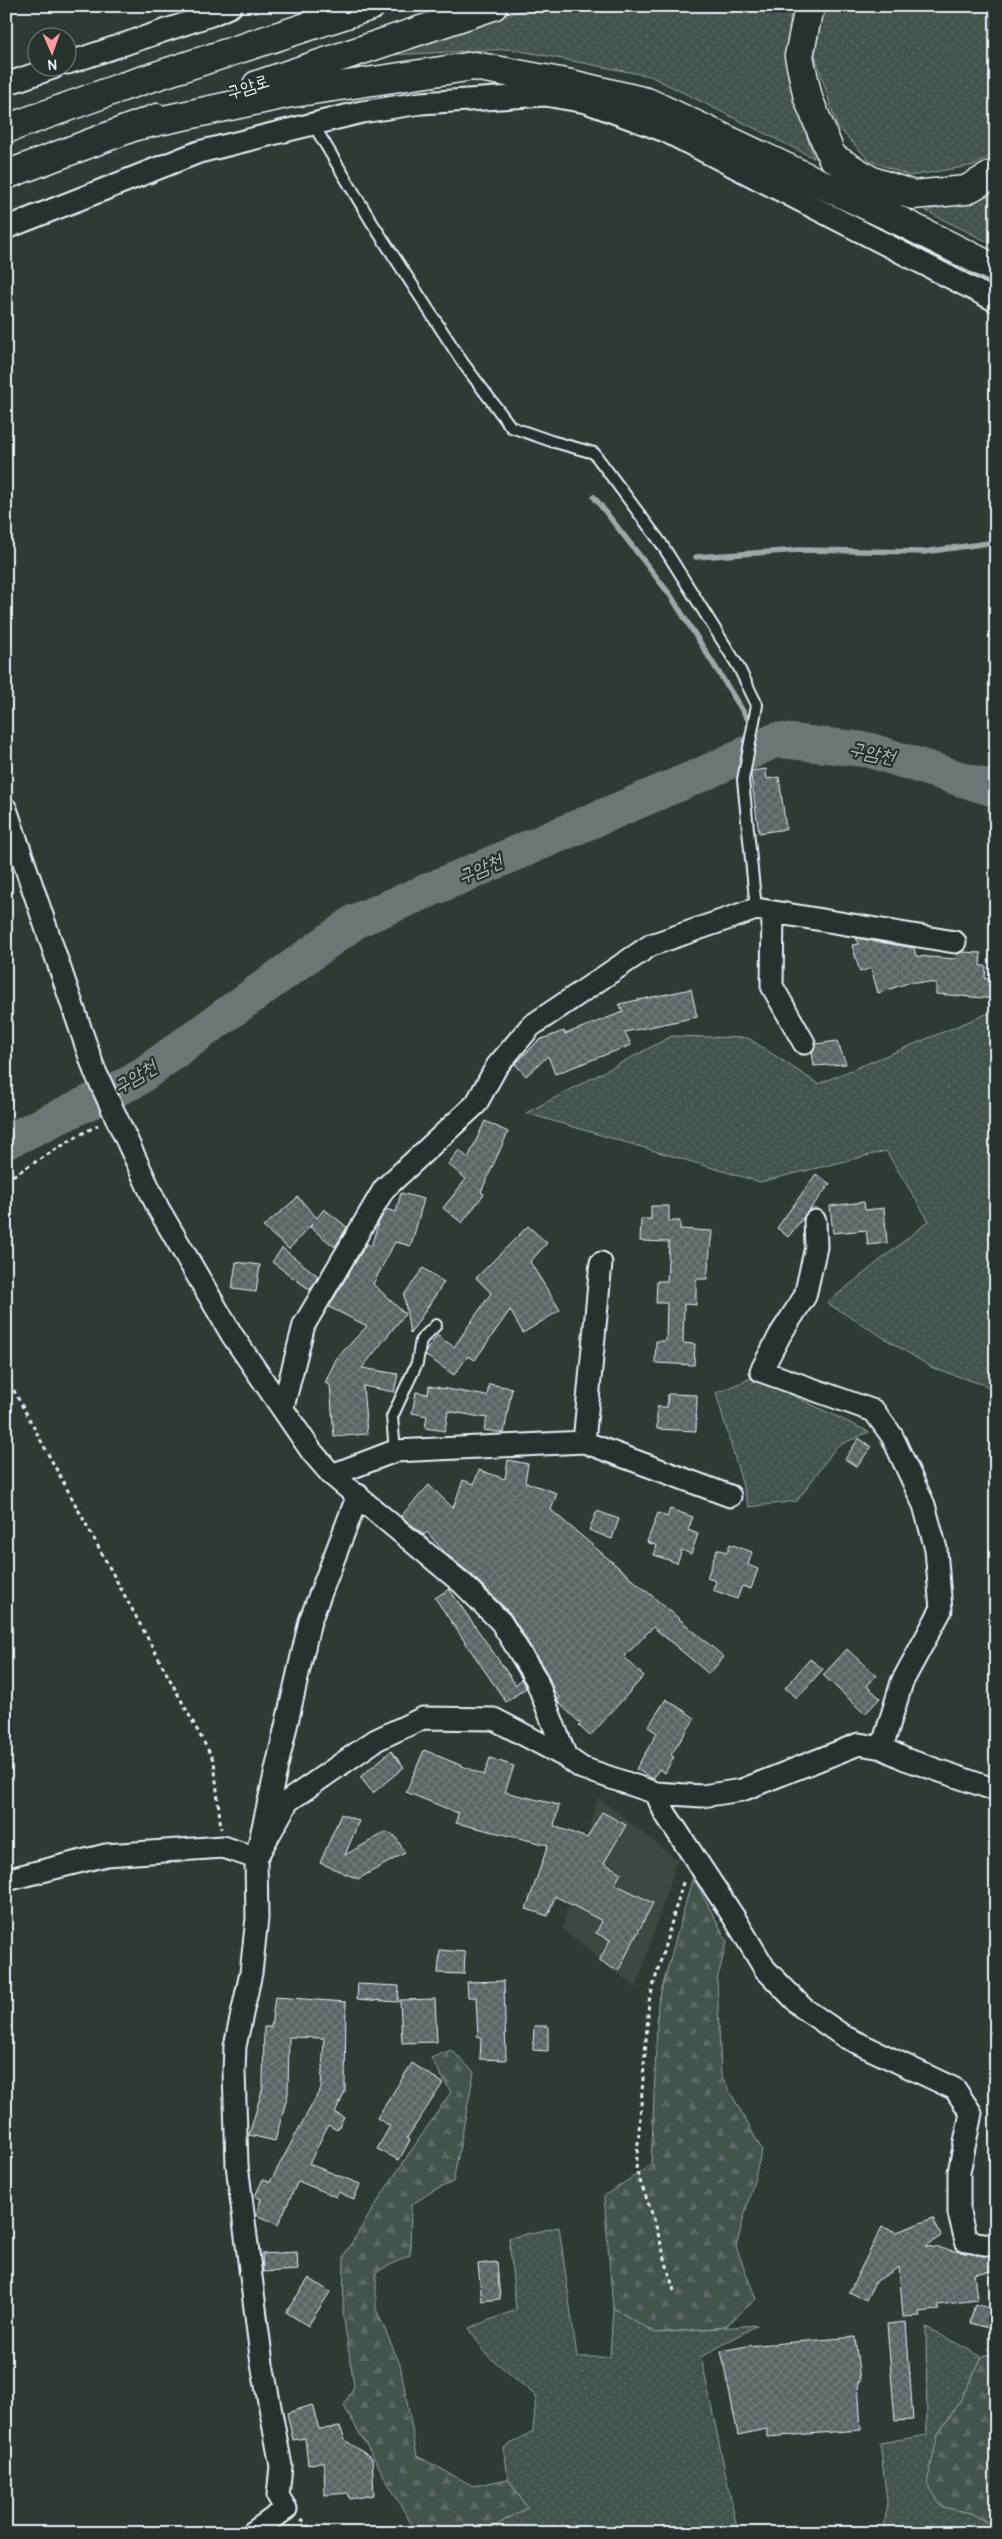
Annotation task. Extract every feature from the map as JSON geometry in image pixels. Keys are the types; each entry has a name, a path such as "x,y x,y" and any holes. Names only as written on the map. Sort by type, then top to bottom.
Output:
{"highway":[{"path":"122,87 318,6"},
{"path":"6,129 122,87 371,6"},
{"name":"구암로","path":"6,175 140,124 493,6"},
{"path":"812,6 808,12 799,56 808,98 832,158 872,181 912,195 966,190 996,173"},
{"path":"140,124 286,94 474,66 571,84 647,102 902,222 996,269"}],"street":[{"path":"78,59 211,15 231,6"},
{"path":"6,84 28,77"},
{"path":"6,228 199,152 362,112 421,103 545,95 586,102 665,131 996,301"},
{"path":"6,809 94,1069 163,1217 232,1335 312,1452 332,1475 462,1584 502,1622 536,1680 566,1757"},
{"path":"764,911 772,986 804,1043"},
{"path":"283,1407 304,1325 384,1189 476,1104 497,1066 531,1026 650,944 764,911 955,942"},
{"path":"815,1221 816,1247 805,1296 780,1334 761,1371 874,1411 892,1436 920,1497 936,1549 941,1610 902,1682 882,1748"},
{"path":"584,1442 602,1263"},
{"path":"332,1475 395,1451 584,1442 730,1496"},
{"path":"252,2533 286,2509 278,2496 281,2466 262,2364 237,2165 235,2046 251,1973 257,1918 256,1858 310,1621 358,1495"},
{"path":"256,1858 288,1801 376,1740 423,1718 494,1718 566,1757 582,1768 656,1793 702,1796 742,1790 859,1744 882,1748 905,1759 996,1790"},
{"path":"656,1793 665,1813 765,1969 803,2008 845,2037 955,2089 971,2113 959,2172 959,2213 963,2232 966,2240 996,2246"},
{"path":"6,1880 106,1855 223,1847 256,1858"}],"lane":[{"path":"314,124 371,221 458,355 511,427 594,453 661,543 738,666 757,705 743,780 764,911"},
{"path":"395,1451 392,1417 417,1363 421,1340 436,1326"}],"path":[{"path":"6,1180 76,1137 116,1117"},
{"path":"6,1376 214,1761 223,1847"},
{"path":"674,2291 654,2219 636,2170 648,2001 674,1917 690,1852"}],"shaded area":[{"path":"598,1797 677,1860 636,1988 562,1929"}],"green space":[{"path":"534,6 797,6 790,17 791,89 814,158 650,76 511,49 388,55"},
{"path":"830,6 996,6 996,152 975,165 910,176 869,160 837,126 815,55 821,19"},
{"path":"996,190 996,246 926,211 992,193"},
{"path":"996,1010 996,1389 933,1368 827,1303 929,1221 886,1151 760,1182 526,1113 672,1036 748,1038 818,1084"},
{"path":"754,1377 869,1432 837,1446 797,1501 749,1507 716,1393"},
{"path":"693,1877 727,1941 717,1980 721,2075 762,2150 736,2247 756,2299 725,2327 656,2333 613,2308 604,2196 651,2165 658,2003"},
{"path":"451,2050 474,2072 453,2182 433,2191 411,2205 410,2255 376,2272 376,2309 400,2364 417,2456 473,2486 508,2479 527,2508 491,2528 495,2533 419,2533 412,2525 344,2406 354,2386 343,2313 344,2255 388,2185 451,2092 431,2058"},
{"path":"559,2227 577,2357 610,2357 613,2308 656,2333 757,2325 701,2357 738,2533 495,2533 490,2528 527,2508 508,2479 504,2448 533,2431 536,2396 487,2355 469,2328 516,2310 509,2238"},
{"path":"926,2327 982,2357 960,2401 938,2434 942,2507 972,2513 996,2528 996,2533 884,2533 887,2502 880,2443 927,2435"},
{"path":"996,2351 996,2528 972,2513 942,2507 927,2483 938,2434 960,2401 982,2357"}],"building":[{"path":"766,769 767,779 779,777 786,829 759,833 751,776 752,771"},
{"path":"856,938 914,948 916,956 956,959 957,954 963,952 981,953 980,966 986,966 985,979 996,978 996,999 936,994 936,983 911,982 878,993 871,968 860,972 852,945 859,944"},
{"path":"691,989 697,1017 625,1032 631,1045 555,1074 548,1056 526,1076 515,1064 539,1040 564,1031 565,1034 623,1012 619,1004"},
{"path":"837,1041 846,1064 814,1066 812,1052 816,1044"},
{"path":"485,1121 508,1132 481,1192 484,1194 462,1223 443,1208 466,1179 448,1164 459,1150 468,1158"},
{"path":"816,1174 830,1184 788,1237 777,1228"},
{"path":"401,1193 424,1199 411,1246 395,1242 373,1284 405,1314 362,1368 398,1374 394,1392 363,1386 367,1434 334,1437 330,1385 325,1383 336,1359 367,1326 329,1307 367,1243 371,1247 378,1224 386,1209 396,1212"},
{"path":"298,1197 317,1218 324,1209 347,1227 335,1247 310,1227 312,1224 289,1249 263,1227"},
{"path":"864,1202 865,1210 884,1208 887,1243 868,1245 866,1230 833,1233 830,1206"},
{"path":"651,1206 669,1206 669,1221 680,1221 680,1229 712,1231 707,1279 696,1279 696,1305 684,1304 683,1343 695,1344 694,1365 655,1363 656,1341 666,1341 667,1303 656,1303 657,1281 667,1281 669,1242 640,1241 641,1219 651,1219"},
{"path":"528,1226 547,1243 530,1262 560,1310 523,1333 510,1310 475,1360 468,1356 454,1375 425,1355 426,1351 437,1335 454,1347 491,1293 476,1278"},
{"path":"282,1248 318,1276 310,1290 272,1262"},
{"path":"236,1262 260,1265 256,1292 232,1289"},
{"path":"423,1268 444,1282 410,1334 404,1295"},
{"path":"489,1384 512,1388 504,1433 484,1430 487,1418 448,1411 445,1431 425,1428 427,1416 412,1413 416,1392 428,1394 429,1386 487,1396"},
{"path":"668,1394 697,1395 696,1431 657,1429 657,1407 667,1407"},
{"path":"859,1438 871,1447 857,1467 845,1459"},
{"path":"508,1460 528,1464 525,1482 557,1493 551,1510 724,1657 709,1674 653,1627 624,1657 644,1676 590,1736 579,1726 581,1724 557,1700 560,1698 555,1693 547,1673 510,1613 472,1575 444,1552 427,1532 424,1535 401,1516 429,1485 453,1508 463,1480 474,1484 479,1470 505,1479"},
{"path":"670,1509 693,1517 688,1530 698,1534 691,1554 682,1550 677,1563 654,1555 657,1546 647,1542 658,1513 667,1517"},
{"path":"597,1511 619,1519 612,1539 589,1530"},
{"path":"730,1544 752,1552 748,1565 758,1569 751,1589 742,1586 737,1599 713,1590 716,1581 707,1578 717,1549 727,1552"},
{"path":"449,1589 516,1685 521,1679 525,1685 526,1688 506,1702 435,1598"},
{"path":"847,1649 876,1676 867,1686 880,1698 865,1714 823,1675"},
{"path":"810,1659 823,1669 797,1698 785,1688"},
{"path":"666,1699 695,1718 671,1755 674,1757 665,1773 659,1769 653,1779 636,1769 657,1733 648,1727"},
{"path":"424,1750 484,1775 490,1758 514,1766 505,1792 559,1805 554,1826 587,1838 602,1812 626,1825 604,1863 621,1873 615,1884 653,1903 618,1971 599,1961 610,1940 596,1933 602,1921 555,1896 548,1916 526,1909 548,1845 456,1823 458,1813 406,1792"},
{"path":"391,1751 404,1767 373,1793 360,1777"},
{"path":"341,1814 359,1821 345,1855 386,1832 395,1836 405,1853 358,1879 320,1863"},
{"path":"440,1950 465,1952 464,1974 438,1973"},
{"path":"504,1981 506,2060 480,2059 481,2037 478,2037 476,1997 468,1997 467,1982"},
{"path":"358,1984 399,1986 398,2002 357,1999"},
{"path":"275,1997 346,2002 345,2092 335,2113 344,2117 337,2130 328,2125 309,2164 360,2184 354,2199 338,2192 336,2197 298,2181 278,2225 256,2215 261,2199 255,2196 263,2179 270,2182 321,2088 324,2038 289,2037 288,2094 275,2141 249,2135 263,2087 264,2027 271,2027"},
{"path":"435,1999 437,2042 402,2043 400,2000"},
{"path":"534,2026 548,2026 548,2051 533,2050"},
{"path":"412,2063 443,2083 407,2138 410,2140 399,2160 377,2149 390,2126 377,2118"},
{"path":"933,2218 941,2236 926,2246 996,2258 996,2270 974,2274 977,2300 938,2305 939,2310 919,2312 920,2316 903,2317 899,2267 875,2282 866,2300 849,2292 882,2227 897,2232"},
{"path":"297,2252 298,2270 263,2272 262,2254"},
{"path":"497,2262 500,2299 482,2301 478,2264"},
{"path":"309,2278 330,2292 308,2326 286,2312"},
{"path":"975,2304 996,2310 996,2330 970,2323"},
{"path":"906,2322 913,2420 895,2421 887,2324"},
{"path":"855,2337 860,2382 858,2382 861,2430 767,2437 767,2429 738,2435 721,2351 747,2346"},
{"path":"312,2405 319,2429 340,2427 346,2441 372,2458 374,2495 350,2499 348,2493 325,2495 324,2461 308,2465 305,2438 293,2440 287,2413"}],"waterway":[{"path":"594,497 671,596 764,745"},
{"path":"696,557 799,550 924,552 996,542"},
{"name":"구암천","path":"6,1142 134,1081 356,921 705,773 776,740 869,750 996,790"}]}
